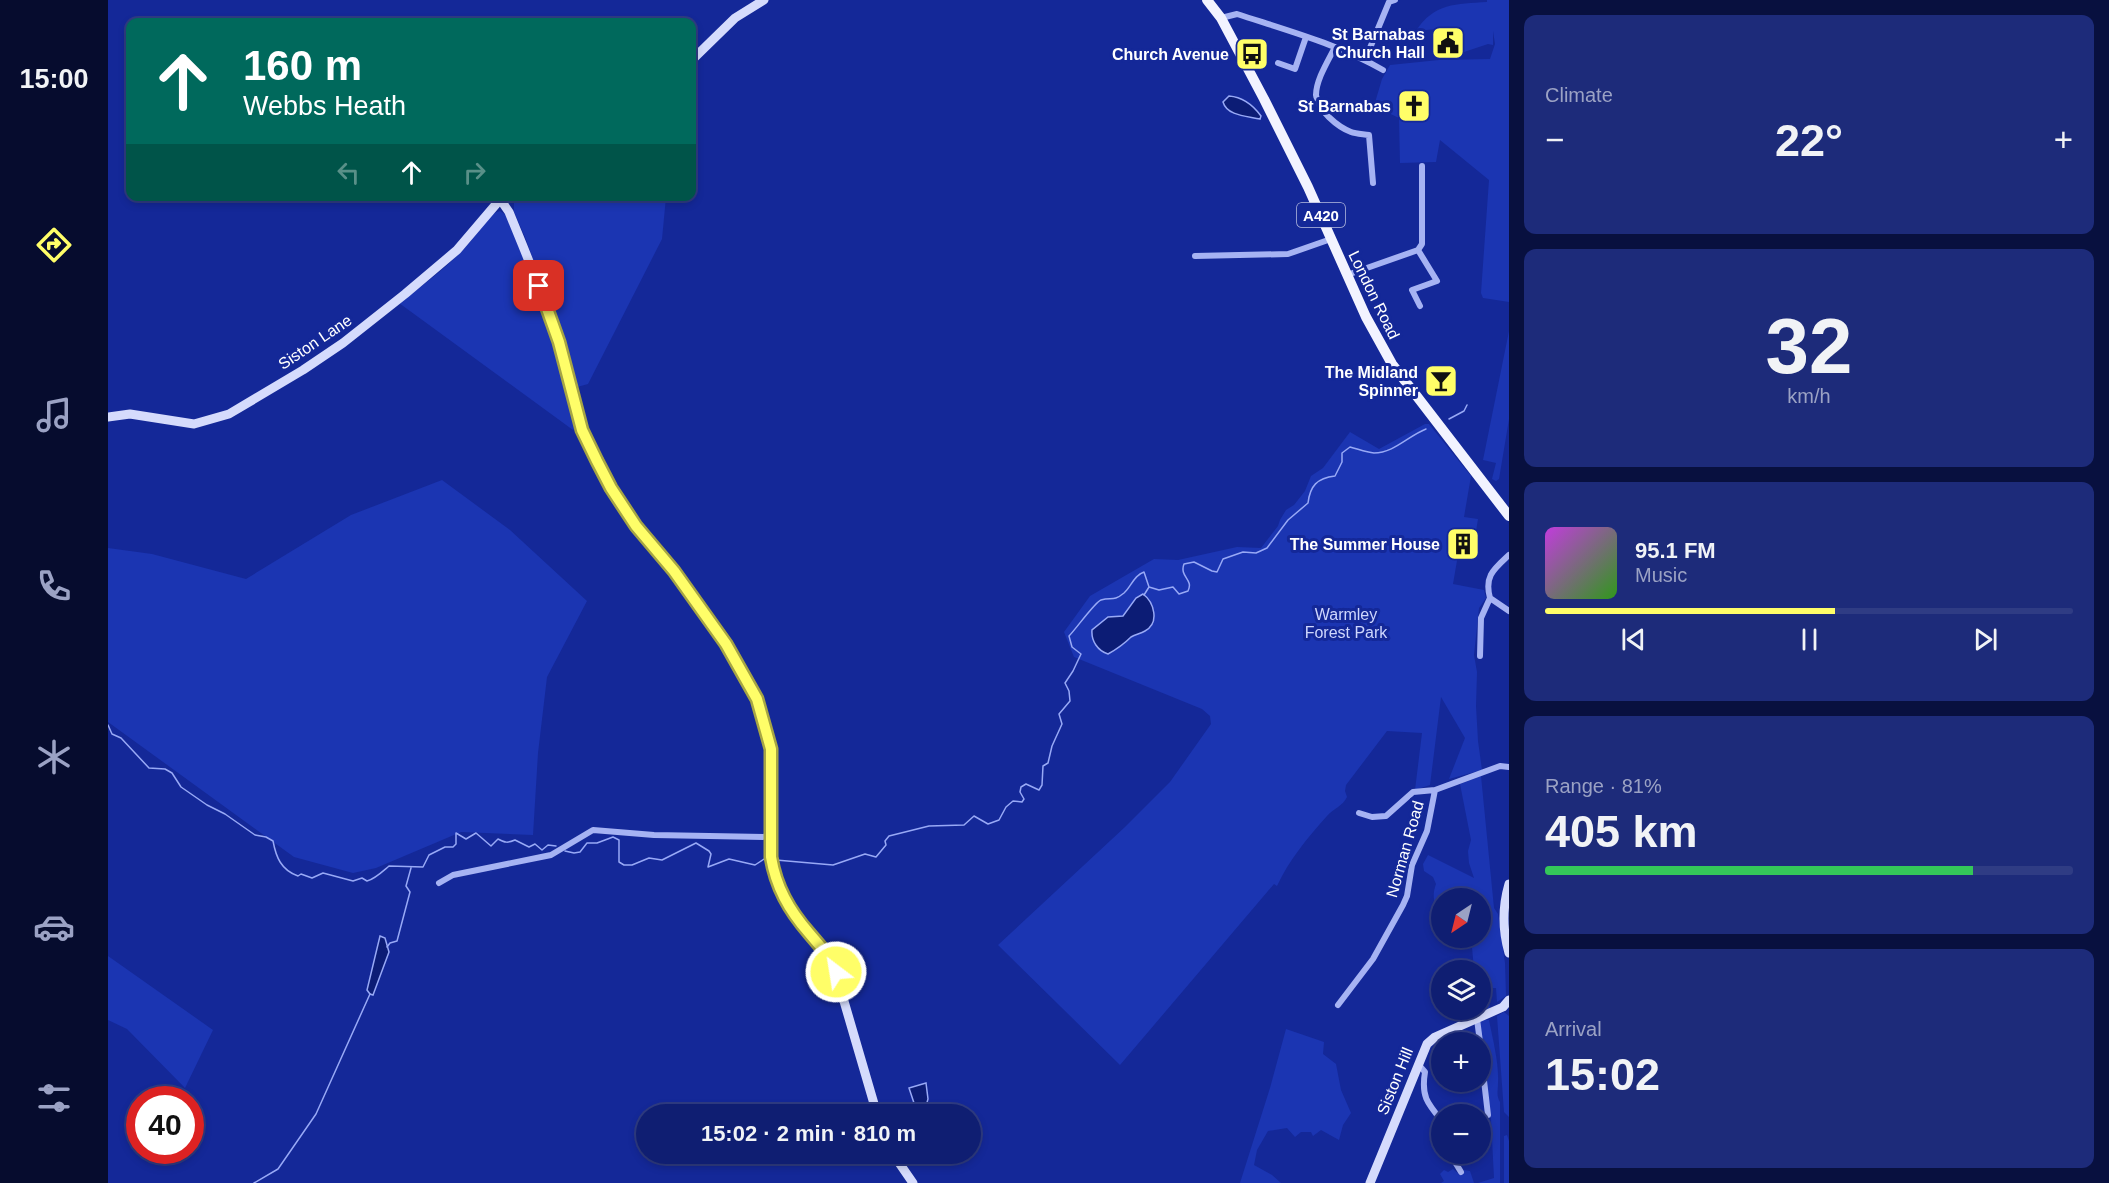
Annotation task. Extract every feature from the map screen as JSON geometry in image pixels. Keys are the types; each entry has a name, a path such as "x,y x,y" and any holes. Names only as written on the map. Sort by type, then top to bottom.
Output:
{"main road":[{"name":"London Road","path":"1208,0 1221,18 1308,187 1366,317 1392,364 1490,492 1504,502"},
{"name":"A420","path":"1504,502 1509,516"}],"street":[{"path":"696,56 735,18 764,0"},
{"path":"1365,60 1389,2 1395,0"},
{"path":"1221,18 1237,14 1335,47 1383,70"},
{"path":"1278,63 1295,69 1306,37"},
{"path":"1335,47 1318,85 1316,98 1323,110 1337,124 1351,132 1369,135 1373,183"},
{"path":"1347,275 1418,250 1422,244 1422,166"},
{"name":"Siston Lane","path":"108,417 130,414 194,424 229,414 346,341 457,250 498,201"},
{"path":"503,201 550,315 582,430 597,461 611,488 636,526 674,571 726,644 757,699 771,749 773,869 780,893 796,918 834,967 874,1104"},
{"path":"1195,256 1288,254 1331,239"},
{"path":"1418,250 1437,281 1412,290 1420,306"},
{"path":"1480,656 1481,618 1490,598 1488,579 1509,555"},
{"path":"1490,598 1509,611"},
{"name":"Norman Road","path":"1359,813 1379,818 1386,816 1413,792 1433,790 1484,772 1500,766 1509,758"},
{"name":"Norman Road","path":"1500,766 1509,767"},
{"name":"Norman Road","path":"1338,1005 1373,959 1407,896 1413,865 1427,831 1433,790"},
{"path":"439,883 453,874 551,855 593,830 654,835 771,837"},
{"path":"1509,884 1504,904 1503,924 1503,934 1509,953"},
{"name":"Siston Hill","path":"1491,1013 1509,1001"},
{"name":"Siston Hill","path":"1370,1183 1424,1049 1435,1037 1476,1020"},
{"path":"1417,1064 1425,1072 1424,1093 1431,1107"},
{"path":"900,1164 914,1183"},
{"path":"1456,1164 1461,1172"}],"green space":[{"path":"1487,0 1509,0 1509,302 1483,298 1481,293 1489,180 1440,140 1436,162 1400,163 1399,118 1374,106 1382,79 1390,65 1439,60 1490,59 1495,44 1493,31 1493,45 1488,44 1461,53 1455,50 1452,32 1436,29 1416,31 1430,15 1438,10 1456,5 1487,2"},
{"path":"514,201 666,201 662,239 588,384 577,387 571,364 514,212"},
{"path":"500,211 506,215 550,325 577,428 573,430 399,303 446,266 471,241 487,219"},
{"path":"1509,331 1509,419 1499,479 1496,481 1492,479 1496,463 1483,460"},
{"name":"Warmley Forest Park","path":"1429,424 1471,476 1464,517 1478,519 1475,537 1472,537 1472,542 1475,543 1473,551 1459,549 1453,584 1484,590 1486,598 1479,608 1474,655 1477,672 1478,741 1482,770 1449,779 1465,738 1441,697 1430,785 1415,790 1422,733 1387,731 1346,785 1345,800 1327,816 1306,841 1287,867 1277,886 1274,884 1120,1065 998,945 1170,782 1211,724 1210,716 1202,709 1074,657 1064,632 1090,596 1154,559 1178,560 1237,547 1261,548 1278,526 1286,510 1294,505 1305,491 1311,476 1323,468 1350,432 1379,449"},
{"path":"442,480 510,530 587,601 547,677 538,753 533,835 461,832 376,868 353,873 294,857 108,722 108,548 152,554 246,579 351,515"},
{"path":"1481,776 1494,908 1498,914 1505,963 1506,996 1497,1002 1496,988 1491,988 1491,960 1473,960 1472,948 1491,948 1491,888 1435,888 1433,877 1424,871 1423,864 1428,855 1474,878 1469,863 1468,851 1471,840 1460,784"},
{"path":"108,956 213,1030 186,1086 183,1086 127,1029 108,1020"},
{"path":"1504,1012 1509,1016 1509,1117 1504,1112 1497,1016"},
{"path":"1482,1020 1489,1020 1498,1067 1500,1183 1478,1183 1494,1178 1491,1104 1489,1104 1488,1092 1491,1092 1491,1032 1480,1032 1479,1023"},
{"path":"1286,1029 1324,1042 1323,1054 1336,1064 1341,1090 1351,1113 1343,1125 1339,1140 1321,1130 1313,1136 1311,1132 1301,1132 1295,1137 1287,1128 1268,1131 1257,1150 1254,1165 1281,1183 1240,1183 1270,1088"},
{"path":"1507,1135 1509,1183 1504,1183 1504,1136"},
{"path":"1453,1169 1460,1175 1464,1170 1470,1171 1474,1183 1441,1183 1444,1181 1440,1174 1444,1170 1448,1172"}],"shaded area":[{"path":"1229,96 1251,105 1261,116 1260,119 1233,113 1225,107 1223,102"},
{"path":"1143,594 1150,602 1154,612 1153,623 1108,654 1101,651 1094,642 1092,630 1108,617 1123,616 1136,598"},
{"path":"380,936 385,938 389,952 373,995 367,990"},
{"path":"926,1083 927,1104 914,1104 909,1088"}],"waterway":[{"path":"1449,419 1464,411 1467,405"},
{"path":"1144,595 1149,587 1159,590 1173,587 1179,594 1188,591 1189,584 1183,572 1184,564 1194,562 1217,572 1223,559 1243,552 1256,553 1267,548 1288,520 1308,503 1316,484 1323,479 1335,476 1342,462 1342,453 1350,447 1371,453 1381,452 1426,429"},
{"path":"776,860 833,865 865,854 876,857 886,845 885,841 889,836 929,826 964,825 974,816 988,824 999,820 1006,807 1013,801 1022,802 1024,799 1020,792 1021,787 1026,784 1039,790 1042,785 1043,766 1048,763 1052,746 1062,724 1059,714 1070,701 1065,683 1081,654 1072,647 1069,636 1098,602 1120,596 1135,578 1144,572 1149,587"},
{"path":"108,725 112,734 121,738 149,768 165,769 172,773 181,787 207,805 225,814 255,835 273,841 283,867 298,876 301,874 312,878 323,873 353,881 362,878 367,881 389,866 423,867 429,855 456,844 456,833 466,839 476,833 491,846 498,839 506,842 515,840 529,847 535,844 542,850 548,845 556,846"},
{"path":"565,851 580,852 587,843 597,843 613,837 619,840 619,862 624,865 632,865 649,858 662,860 696,843 711,854 708,867 729,859 755,865 768,859"},
{"path":"387,947 390,943 397,941 410,892 406,886 411,868"},
{"path":"254,1183 278,1169 316,1114 370,994"}],"place":[{"name":"St Barnabas Church Hall","path":"1448,43"},
{"name":"Church Avenue","path":"1252,54"},
{"name":"St Barnabas","path":"1414,106"},
{"name":"The Midland Spinner","path":"1441,381"},
{"name":"The Summer House","path":"1463,544"}],"route":[{"path":"539,286 559,342 582,430 611,488 636,526 695,598 726,644 757,699 771,749 773,869 780,893 796,918 826,954 836,972"}]}
